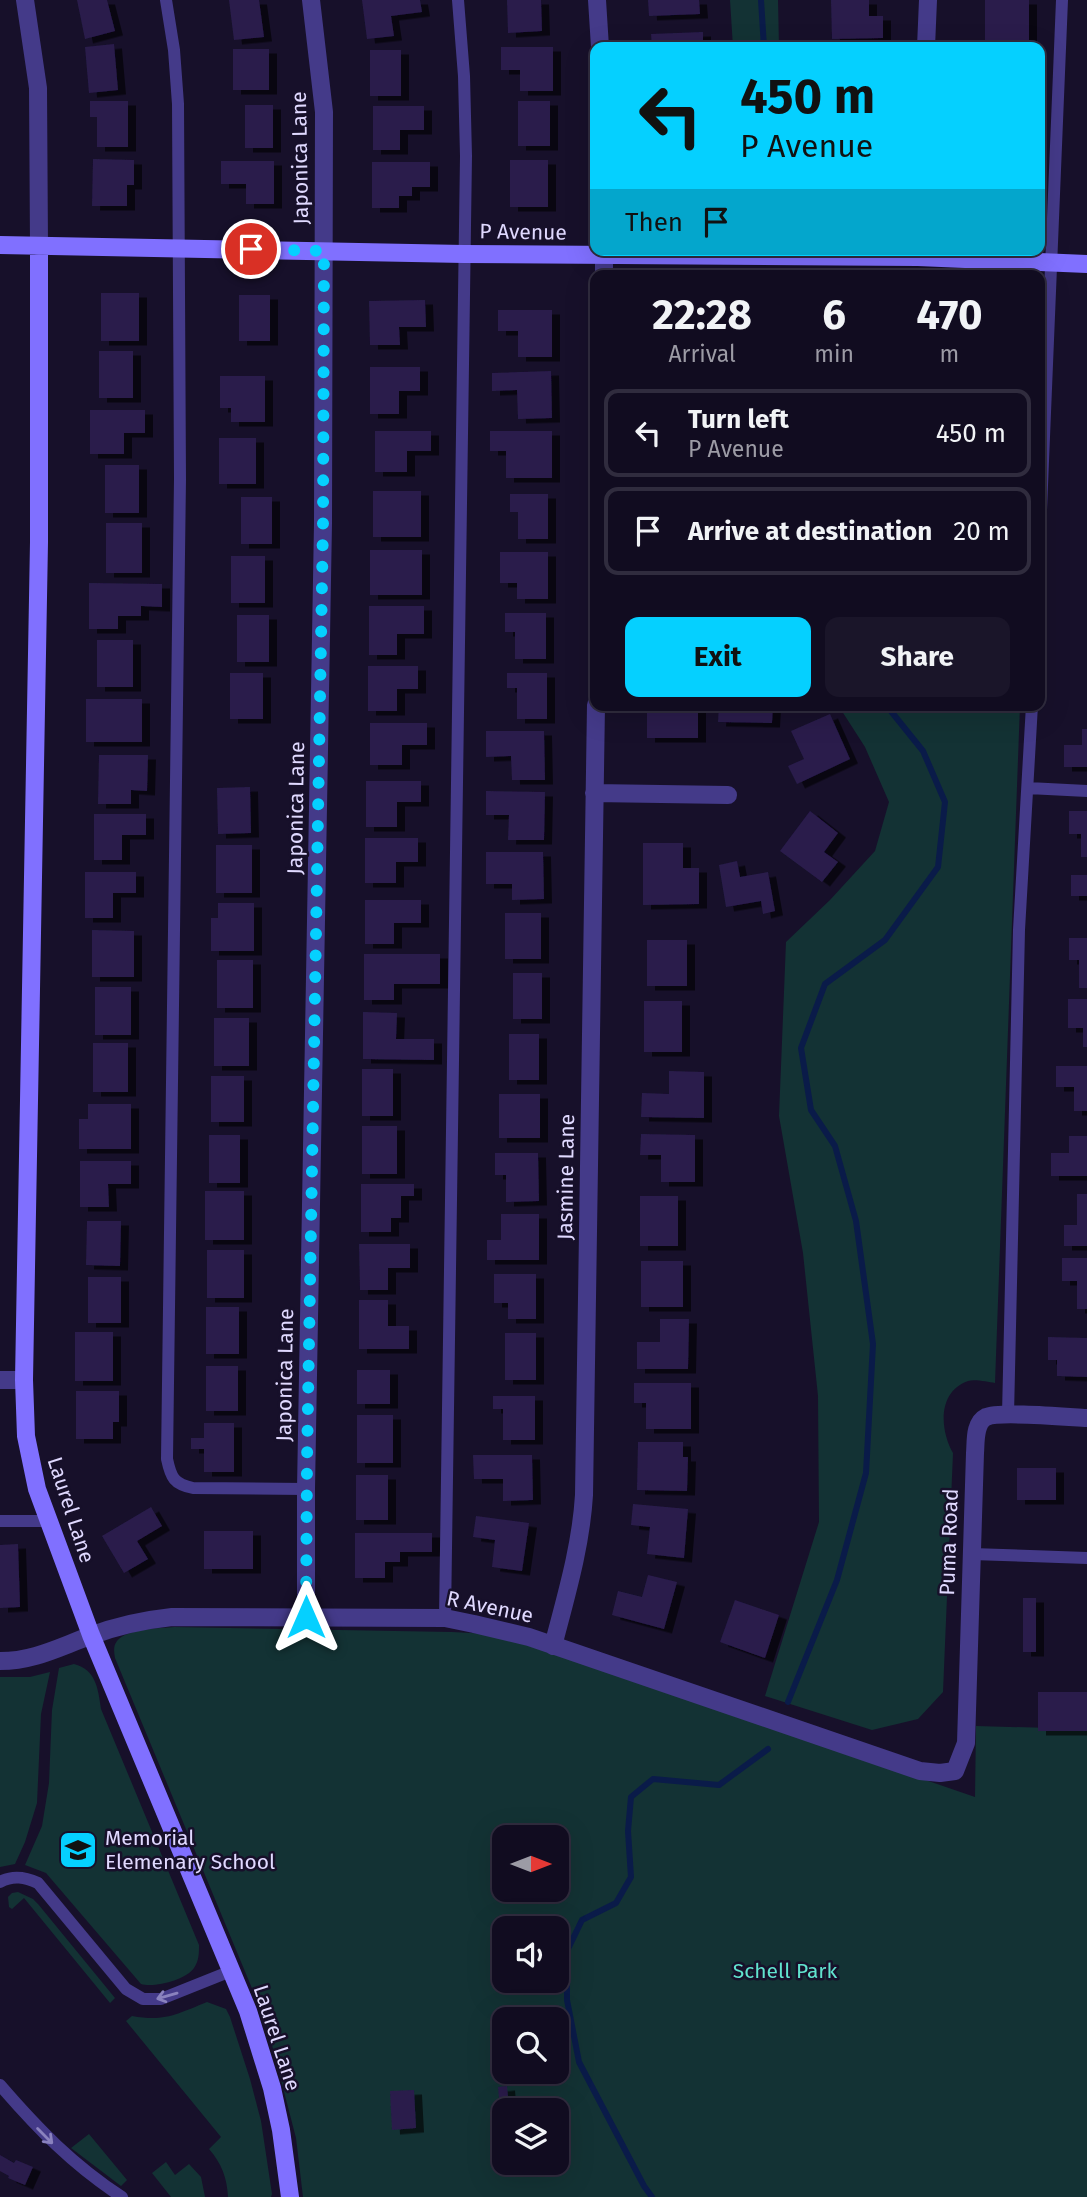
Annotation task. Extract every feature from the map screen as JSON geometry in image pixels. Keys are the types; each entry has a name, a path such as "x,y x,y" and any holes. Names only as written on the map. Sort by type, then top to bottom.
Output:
{"street":[{"name":"Laurel Lane","path":"24,0 38,88 39,246 39,570 24,1380 26,1436 37,1489 91,1635 248,2011 272,2088 290,2197"},
{"name":"Japonica Lane","path":"306,1617 323,523 324,251 324,112 311,0"},
{"path":"597,0 600,42"},
{"path":"926,42 928,0"},
{"name":"P Avenue","path":"0,245 464,254 590,253"},
{"name":"P Avenue","path":"948,256 1087,264"},
{"name":"Jasmine Lane","path":"553,1646 583,1521 596,711"},
{"path":"594,793 728,795"},
{"path":"0,1380 24,1380"},
{"name":"Puma Road","path":"955,1771 966,1743 975,1453 979,1424 986,1417 1008,1415 1087,1418"},
{"name":"R Avenue","path":"0,1661 43,1656 91,1635 172,1617 445,1618 485,1626 553,1646 920,1771 955,1771"}],"lane":[{"path":"166,0 174,50 178,104 180,479 167,1458 170,1474 179,1485 193,1488 306,1489"},
{"path":"445,1618 466,156 458,0"},
{"path":"1045,421 1062,0"},
{"path":"1008,1415 1019,930 1032,711"},
{"path":"1028,788 1087,790"},
{"path":"0,1521 48,1521"},
{"path":"972,1554 1087,1558"},
{"path":"0,1882 18,1877 38,1883 126,1989 143,1999 169,1997 231,1971"},
{"path":"0,2085 54,2145 122,2197"}],"green space":[{"path":"730,0 778,0 779,42 733,42"},
{"path":"842,711 1020,711 995,1383 971,1380 958,1386 946,1403 944,1413 945,1434 953,1453 943,1692 918,1719 872,1730 765,1696 819,1522 818,1396 803,1253 779,1116 786,942 875,851 889,802 865,747"},
{"name":"Schell Park","path":"168,1627 490,1634 535,1646 975,1797 976,1726 1087,1729 1087,2197 303,2197 296,2138 266,2022 115,1658 115,1645 121,1637"},
{"path":"74,1664 87,1671 95,1681 101,1709 199,1945 198,1960 194,1968 169,1982 141,1984 46,1873 25,1865 42,1826 49,1783 52,1710 59,1668"},
{"path":"50,1672 41,1714 37,1803 15,1864 0,1867 0,1677 30,1677"},
{"path":"18,1892 38,1904 115,1998 110,2003 24,1898 12,1909 9,1907 8,1897"},
{"path":"207,2002 226,2009 230,2017 261,2121 271,2197 228,2197 223,2172 209,2149 221,2137 126,2021 132,2016 171,2016"},
{"path":"89,2134 127,2180 121,2186 71,2148"},
{"path":"166,2162 175,2175 189,2164 201,2177 205,2197 171,2197 152,2173"}],"building":[{"path":"77,0 107,0 115,31 85,39"},
{"path":"229,0 259,0 264,37 234,40"},
{"path":"362,0 420,0 422,12 391,16 394,36 367,39"},
{"path":"507,0 541,0 542,31 508,33"},
{"path":"648,0 699,0 700,14 649,16"},
{"path":"831,0 869,0 869,16 883,16 883,38 832,39"},
{"path":"985,0 1029,0 1029,42 985,42"},
{"path":"703,32 703,42 652,42 651,34"},
{"path":"114,44 118,90 89,93 85,47"},
{"path":"501,47 553,47 553,91 520,91 520,70 501,70"},
{"path":"233,49 269,49 269,90 233,90"},
{"path":"370,50 401,50 401,96 370,96"},
{"path":"90,101 128,101 128,147 97,147 97,117 90,117"},
{"path":"518,101 550,101 550,146 518,146"},
{"path":"245,105 273,105 273,148 245,148"},
{"path":"373,106 424,106 424,130 400,130 400,150 373,150"},
{"path":"93,159 134,160 134,185 127,185 127,206 92,206"},
{"path":"510,160 548,160 548,207 510,207"},
{"path":"221,161 274,161 274,204 246,204 246,184 221,184"},
{"path":"372,162 430,162 430,187 412,187 412,196 399,196 399,208 372,208"},
{"path":"101,293 139,293 139,341 101,341"},
{"path":"239,295 270,295 270,341 239,341"},
{"path":"425,300 426,327 399,327 400,345 370,345 369,301"},
{"path":"498,310 552,310 552,357 518,357 518,331 498,331"},
{"path":"99,351 133,351 133,398 99,398"},
{"path":"370,367 420,367 420,391 399,391 399,414 370,414"},
{"path":"551,371 552,418 518,419 517,390 492,391 492,373"},
{"path":"220,376 265,376 265,422 231,422 231,408 220,408"},
{"path":"90,410 145,410 145,433 124,433 124,454 90,454"},
{"path":"375,431 431,431 431,451 407,451 407,472 375,472"},
{"path":"490,431 552,431 552,478 506,478 506,451 490,451"},
{"path":"219,438 256,438 256,484 219,484"},
{"path":"105,465 139,465 139,513 105,513"},
{"path":"373,491 421,491 421,537 373,537"},
{"path":"510,494 548,494 548,539 518,539 518,512 510,512"},
{"path":"241,497 272,497 272,544 241,544"},
{"path":"106,523 142,523 142,573 106,573"},
{"path":"370,550 422,550 422,595 370,595"},
{"path":"500,552 548,552 548,599 517,599 517,583 500,583"},
{"path":"231,556 265,556 265,603 231,603"},
{"path":"89,583 162,584 162,607 141,606 141,616 118,616 118,629 89,629"},
{"path":"369,606 424,606 424,634 397,634 397,655 369,655"},
{"path":"505,613 546,613 546,659 515,659 515,632 505,632"},
{"path":"237,615 269,615 269,662 237,662"},
{"path":"97,640 133,640 133,687 97,687"},
{"path":"368,666 418,666 418,689 397,689 397,711 368,711"},
{"path":"230,673 263,673 263,719 230,719"},
{"path":"507,673 547,673 547,719 517,719 517,688 507,688"},
{"path":"86,699 142,699 142,742 86,742"},
{"path":"647,711 698,711 698,738 647,738"},
{"path":"719,711 773,711 772,723 718,722"},
{"path":"830,714 850,759 797,784 788,766 804,759 791,731"},
{"path":"370,723 427,723 427,745 402,745 402,765 370,765"},
{"path":"1082,729 1087,729 1087,767 1064,767 1064,745 1082,745"},
{"path":"486,731 544,731 545,780 512,780 511,756 486,757"},
{"path":"99,755 148,755 147,791 131,790 131,804 98,804"},
{"path":"366,781 421,781 421,802 397,802 397,827 366,827"},
{"path":"250,787 251,833 218,834 217,788"},
{"path":"486,791 545,792 544,840 508,840 509,815 486,815"},
{"path":"810,811 838,833 824,852 838,862 822,882 780,851"},
{"path":"1069,811 1087,811 1087,857 1081,857 1081,834 1069,834"},
{"path":"94,814 146,814 146,835 122,835 122,860 94,860"},
{"path":"365,838 418,838 418,862 396,862 396,883 365,883"},
{"path":"643,843 683,843 683,868 699,868 699,904 643,905"},
{"path":"216,845 252,845 252,893 216,893"},
{"path":"486,852 543,852 544,899 512,900 512,884 486,884"},
{"path":"737,861 740,877 768,872 775,911 763,914 761,901 726,907 719,865"},
{"path":"85,872 136,872 136,893 113,893 113,918 85,918"},
{"path":"1071,875 1087,875 1087,896 1071,896"},
{"path":"365,900 421,900 421,923 394,923 394,944 365,944"},
{"path":"218,903 254,903 254,951 211,951 211,918 218,918"},
{"path":"505,913 541,913 541,959 505,959"},
{"path":"92,930 134,931 134,977 92,977"},
{"path":"1069,938 1087,938 1087,988 1079,988 1079,960 1069,960"},
{"path":"647,940 687,940 687,986 647,986"},
{"path":"364,954 440,954 440,984 394,984 394,1000 364,1000"},
{"path":"217,960 253,960 253,1008 217,1008"},
{"path":"513,973 542,973 542,1019 513,1019"},
{"path":"95,987 131,987 131,1035 95,1035"},
{"path":"1068,999 1087,999 1087,1047 1083,1047 1083,1028 1068,1028"},
{"path":"644,1001 682,1001 682,1052 644,1052"},
{"path":"363,1012 397,1013 396,1039 434,1039 434,1060 363,1059"},
{"path":"214,1018 249,1018 249,1066 214,1066"},
{"path":"509,1034 539,1034 539,1080 509,1080"},
{"path":"93,1043 128,1043 128,1092 93,1092"},
{"path":"1056,1066 1087,1066 1087,1111 1074,1111 1074,1087 1056,1087"},
{"path":"362,1069 393,1069 393,1116 362,1116"},
{"path":"669,1071 704,1072 704,1118 641,1117 642,1093 669,1094"},
{"path":"211,1076 244,1076 244,1122 211,1122"},
{"path":"499,1094 540,1094 540,1138 499,1138"},
{"path":"88,1104 131,1104 131,1149 79,1149 79,1119 88,1119"},
{"path":"362,1126 397,1126 397,1174 362,1174"},
{"path":"641,1134 695,1135 695,1182 661,1182 661,1155 640,1155"},
{"path":"209,1135 240,1135 240,1183 209,1183"},
{"path":"1069,1136 1087,1136 1087,1176 1051,1176 1051,1153 1069,1153"},
{"path":"495,1153 538,1153 539,1201 506,1202 506,1175 495,1175"},
{"path":"80,1161 131,1161 131,1184 108,1184 109,1207 80,1207"},
{"path":"361,1184 414,1184 414,1196 401,1196 401,1218 391,1218 391,1232 361,1232"},
{"path":"205,1191 244,1191 244,1240 205,1240"},
{"path":"1077,1194 1087,1194 1087,1246 1064,1246 1064,1225 1077,1225"},
{"path":"640,1196 678,1196 678,1246 640,1246"},
{"path":"501,1214 539,1214 539,1260 487,1260 487,1240 501,1240"},
{"path":"87,1221 121,1221 120,1266 86,1265"},
{"path":"359,1244 410,1244 410,1268 388,1268 388,1290 360,1290"},
{"path":"207,1250 244,1250 244,1298 207,1298"},
{"path":"1062,1258 1087,1258 1087,1309 1077,1309 1077,1281 1062,1281"},
{"path":"641,1261 683,1261 683,1307 641,1307"},
{"path":"494,1274 536,1274 536,1319 508,1319 508,1303 494,1303"},
{"path":"88,1277 121,1277 121,1323 88,1323"},
{"path":"359,1300 388,1300 388,1326 409,1326 409,1349 359,1349"},
{"path":"206,1307 239,1307 239,1354 206,1354"},
{"path":"660,1319 689,1319 688,1369 637,1369 637,1342 660,1342"},
{"path":"75,1332 113,1332 113,1381 75,1381"},
{"path":"505,1333 536,1333 536,1380 505,1380"},
{"path":"1048,1337 1087,1338 1087,1377 1057,1376 1057,1360 1048,1360"},
{"path":"206,1366 238,1366 238,1411 206,1411"},
{"path":"357,1370 390,1370 390,1404 357,1404"},
{"path":"634,1383 691,1383 691,1429 646,1429 646,1403 634,1403"},
{"path":"76,1391 119,1391 119,1422 113,1422 113,1439 76,1439"},
{"path":"493,1396 535,1396 535,1440 503,1440 503,1409 493,1409"},
{"path":"357,1415 393,1415 393,1463 357,1463"},
{"path":"204,1423 234,1423 234,1472 204,1472 204,1449 191,1449 191,1438 204,1438"},
{"path":"638,1442 683,1442 683,1457 688,1457 687,1491 637,1490"},
{"path":"473,1455 532,1455 533,1500 503,1501 503,1479 474,1479"},
{"path":"1017,1468 1056,1468 1056,1500 1017,1500"},
{"path":"356,1475 388,1475 388,1520 356,1520"},
{"path":"633,1504 688,1509 684,1558 647,1554 650,1527 631,1525"},
{"path":"151,1507 162,1526 137,1541 148,1559 124,1573 102,1536"},
{"path":"476,1516 529,1523 522,1571 492,1567 495,1540 473,1537"},
{"path":"204,1531 253,1531 253,1569 204,1569"},
{"path":"355,1533 432,1533 432,1552 400,1552 400,1562 385,1562 385,1578 355,1578"},
{"path":"18,1544 20,1607 0,1608 0,1545"},
{"path":"648,1575 677,1582 664,1629 612,1615 618,1591 642,1597"},
{"path":"1023,1598 1036,1598 1036,1652 1023,1652"},
{"path":"735,1600 779,1615 765,1658 720,1642"},
{"path":"1038,1692 1087,1692 1087,1731 1038,1731"},
{"path":"507,2086 508,2098 499,2098 498,2087"},
{"path":"414,2090 416,2128 392,2130 390,2091"},
{"path":"0,2155 14,2163 16,2160 33,2167 25,2185 8,2178 9,2176 0,2171"}],"waterway":[{"path":"761,0 764,42"},
{"path":"788,1702 837,1580 866,1473 873,1344 856,1221 835,1146 811,1110 801,1048 825,984 885,940 938,867 945,802 923,751 891,711"},
{"path":"652,2197 579,2062 567,2000 567,1951 582,1920 616,1903 631,1877 628,1831 631,1797 653,1779 719,1785 768,1749"}],"place":[{"name":"Memorial Elemenary School","path":"78,1850"}],"route":[{"path":"251,249 324,251 323,523 306,1617"}]}
